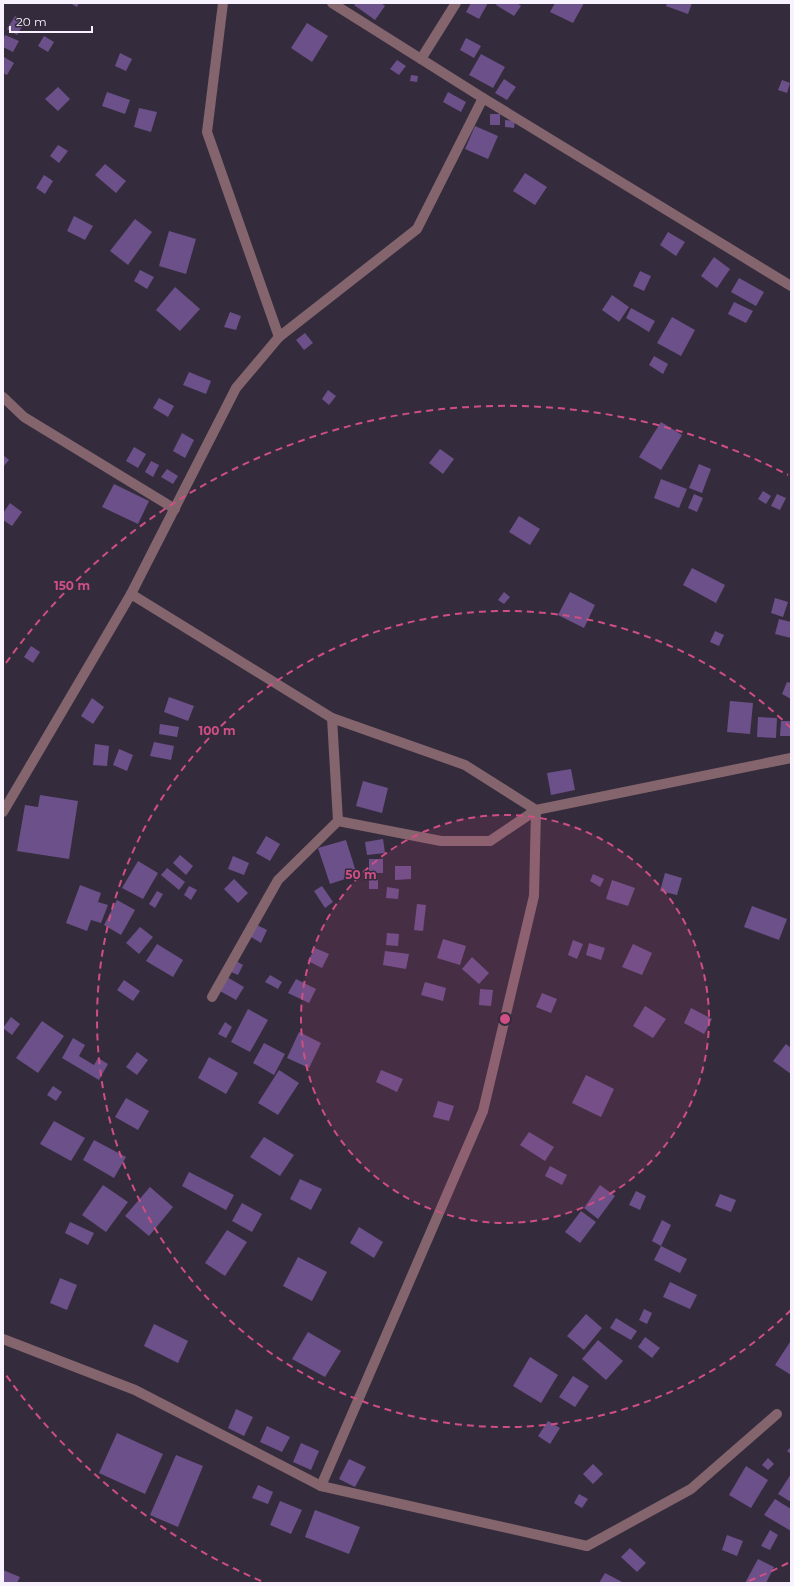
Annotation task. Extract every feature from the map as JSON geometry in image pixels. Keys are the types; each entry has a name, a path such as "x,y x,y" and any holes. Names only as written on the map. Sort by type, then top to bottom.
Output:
{"street":[{"path":"223,3 207,132 279,337"},
{"path":"332,3 483,98 791,286"},
{"path":"421,59 456,3"},
{"path":"3,812 131,594 236,388 279,337 417,229 483,98"},
{"path":"3,397 24,417 175,509"},
{"path":"131,594 332,718 465,766 536,810"},
{"path":"212,997 278,880 338,821 332,718"},
{"path":"338,821 442,841 490,841 536,810 791,758"},
{"path":"321,1486 484,1111 534,896 536,810"},
{"path":"3,1338 135,1390 321,1486 587,1546 691,1489 777,1414"}],"building":[{"path":"70,3 79,3 77,7"},
{"path":"356,3 381,3 385,6 375,20 354,5"},
{"path":"471,3 488,3 479,19 466,12"},
{"path":"497,3 517,3 521,6 514,16 496,5"},
{"path":"555,3 584,3 573,23 550,12"},
{"path":"667,3 692,3 688,14 666,6"},
{"path":"15,16 25,22 17,35 7,29"},
{"path":"307,23 328,36 312,62 291,48"},
{"path":"5,35 19,41 13,52 3,47"},
{"path":"44,36 54,42 48,52 38,46"},
{"path":"466,38 481,46 474,58 460,50"},
{"path":"120,53 132,59 126,71 115,66"},
{"path":"481,54 505,67 493,88 469,75"},
{"path":"4,57 14,63 7,75 3,73"},
{"path":"397,60 406,66 399,75 390,69"},
{"path":"411,75 418,76 417,82 410,81"},
{"path":"504,79 516,87 507,100 495,93"},
{"path":"782,80 790,83 787,93 778,90"},
{"path":"58,87 70,99 58,111 45,99"},
{"path":"107,92 130,100 125,114 102,106"},
{"path":"448,92 466,102 461,112 443,102"},
{"path":"139,108 157,112 151,132 134,127"},
{"path":"490,114 500,114 500,125 490,125"},
{"path":"505,120 515,121 514,128 505,127"},
{"path":"475,126 498,136 488,159 465,149"},
{"path":"58,145 68,151 59,163 50,156"},
{"path":"105,164 126,181 116,193 95,175"},
{"path":"525,173 547,187 535,205 513,191"},
{"path":"44,175 53,181 45,194 36,188"},
{"path":"74,216 93,226 85,240 67,231"},
{"path":"135,219 152,232 128,265 110,251"},
{"path":"169,231 196,239 186,274 159,266"},
{"path":"668,232 685,242 676,256 660,245"},
{"path":"714,257 730,269 717,288 701,276"},
{"path":"140,270 154,277 147,289 134,281"},
{"path":"640,271 651,276 644,291 633,286"},
{"path":"739,278 764,292 756,306 731,292"},
{"path":"175,287 200,309 180,331 156,310"},
{"path":"612,295 629,307 619,322 602,310"},
{"path":"734,302 753,311 746,323 728,314"},
{"path":"631,308 655,321 649,332 626,318"},
{"path":"230,312 241,316 236,330 224,327"},
{"path":"672,317 695,330 681,356 657,343"},
{"path":"305,333 313,343 304,350 296,340"},
{"path":"654,356 668,364 663,374 649,365"},
{"path":"189,372 211,381 206,394 183,385"},
{"path":"328,390 336,396 329,405 322,399"},
{"path":"159,398 174,406 168,417 153,408"},
{"path":"661,422 682,435 661,470 639,457"},
{"path":"182,433 194,440 185,458 173,451"},
{"path":"134,447 146,454 138,468 126,461"},
{"path":"440,449 454,459 443,474 429,463"},
{"path":"3,455 9,460 3,467"},
{"path":"151,461 159,465 153,477 145,472"},
{"path":"699,464 711,469 702,493 689,488"},
{"path":"167,469 178,476 173,484 161,477"},
{"path":"661,479 687,489 679,508 654,498"},
{"path":"114,484 149,501 138,524 102,507"},
{"path":"763,491 771,496 766,504 758,499"},
{"path":"694,494 703,498 697,512 688,508"},
{"path":"777,494 786,498 780,510 771,506"},
{"path":"10,503 22,512 12,526 3,520 3,513"},
{"path":"519,516 540,529 530,545 509,532"},
{"path":"692,568 725,585 716,603 683,585"},
{"path":"504,592 510,597 504,604 498,600"},
{"path":"570,592 595,605 584,628 558,615"},
{"path":"775,598 788,602 783,617 771,613"},
{"path":"779,619 791,622 791,638 775,634"},
{"path":"715,631 724,635 719,646 710,642"},
{"path":"31,646 40,652 33,663 24,657"},
{"path":"787,682 791,683 791,699 782,694"},
{"path":"169,697 194,706 188,721 164,712"},
{"path":"92,698 104,707 93,724 81,716"},
{"path":"730,701 753,703 750,734 727,732"},
{"path":"758,717 777,718 776,738 757,737"},
{"path":"781,721 791,721 791,736 780,736"},
{"path":"160,724 179,727 177,737 159,734"},
{"path":"154,742 174,746 171,760 150,756"},
{"path":"95,744 109,746 107,766 93,765"},
{"path":"119,749 133,755 127,771 113,765"},
{"path":"571,769 575,790 551,795 547,773"},
{"path":"363,781 388,788 382,813 356,806"},
{"path":"40,795 78,801 69,859 17,851 25,805 38,807"},
{"path":"266,836 280,844 270,861 256,853"},
{"path":"383,839 385,853 367,855 365,842"},
{"path":"346,840 357,875 330,884 318,848"},
{"path":"180,855 193,866 186,875 173,863"},
{"path":"233,856 249,863 244,875 228,869"},
{"path":"369,859 383,859 383,873 369,873"},
{"path":"138,861 158,873 143,899 122,888"},
{"path":"395,866 411,866 411,879 395,880"},
{"path":"167,868 185,882 179,890 161,875"},
{"path":"665,873 682,878 677,895 660,891"},
{"path":"593,874 604,879 600,887 590,881"},
{"path":"234,879 248,893 238,903 224,889"},
{"path":"369,880 378,880 378,889 369,889"},
{"path":"612,880 635,888 628,906 606,899"},
{"path":"80,885 101,893 98,902 108,905 101,923 91,920 87,931 66,923"},
{"path":"189,886 197,890 191,900 184,895"},
{"path":"322,886 333,902 325,908 314,891"},
{"path":"387,887 399,889 398,899 386,898"},
{"path":"157,891 163,894 155,908 149,904"},
{"path":"117,900 135,910 121,935 104,925"},
{"path":"417,904 426,905 423,931 414,930"},
{"path":"752,906 787,919 779,940 744,927"},
{"path":"257,925 267,930 261,943 251,937"},
{"path":"140,927 153,937 139,954 126,943"},
{"path":"387,933 399,934 398,946 386,945"},
{"path":"443,939 466,946 460,965 437,958"},
{"path":"573,940 583,944 577,959 568,955"},
{"path":"589,943 605,948 601,960 586,955"},
{"path":"157,944 183,960 173,977 146,961"},
{"path":"633,944 652,953 642,975 622,967"},
{"path":"315,948 329,954 322,968 308,961"},
{"path":"385,951 409,954 406,969 383,965"},
{"path":"472,957 489,973 479,984 462,969"},
{"path":"236,961 243,965 238,975 231,972"},
{"path":"270,975 282,982 278,989 265,982"},
{"path":"227,977 244,987 236,1000 220,991"},
{"path":"296,979 316,989 309,1003 288,993"},
{"path":"124,980 140,991 133,1001 117,990"},
{"path":"425,982 446,988 443,1001 421,995"},
{"path":"480,989 493,990 491,1006 479,1005"},
{"path":"542,993 557,999 551,1013 536,1007"},
{"path":"645,1006 666,1019 653,1038 633,1026"},
{"path":"691,1008 712,1019 704,1034 684,1023"},
{"path":"248,1009 268,1020 250,1052 231,1042"},
{"path":"11,1017 20,1024 12,1035 3,1028"},
{"path":"42,1021 64,1036 38,1073 16,1058"},
{"path":"225,1022 232,1027 226,1038 218,1034"},
{"path":"299,1032 321,1043 309,1068 287,1058"},
{"path":"73,1038 85,1045 79,1056 94,1065 98,1058 108,1064 99,1080 62,1058"},
{"path":"264,1043 285,1054 274,1075 253,1063"},
{"path":"786,1044 791,1048 791,1074 773,1061"},
{"path":"137,1052 148,1060 137,1075 126,1067"},
{"path":"209,1057 238,1073 226,1094 198,1078"},
{"path":"279,1070 299,1083 278,1115 258,1103"},
{"path":"381,1070 403,1079 397,1092 376,1082"},
{"path":"586,1075 614,1089 601,1117 572,1103"},
{"path":"53,1086 62,1092 56,1101 47,1095"},
{"path":"126,1098 149,1111 138,1130 115,1117"},
{"path":"438,1101 454,1106 449,1121 433,1117"},
{"path":"54,1121 85,1138 71,1161 40,1144"},
{"path":"529,1132 554,1147 545,1161 520,1145"},
{"path":"264,1137 294,1155 280,1176 250,1157"},
{"path":"94,1140 126,1157 114,1178 83,1160"},
{"path":"550,1166 567,1175 562,1185 545,1176"},
{"path":"189,1172 234,1195 226,1210 182,1186"},
{"path":"300,1179 322,1189 311,1210 290,1199"},
{"path":"103,1185 128,1202 106,1232 82,1215"},
{"path":"600,1185 615,1196 598,1219 584,1208"},
{"path":"150,1187 173,1207 149,1236 125,1216"},
{"path":"636,1191 646,1196 640,1210 629,1205"},
{"path":"720,1194 736,1200 731,1212 715,1206"},
{"path":"242,1203 262,1214 252,1232 232,1221"},
{"path":"581,1211 596,1222 580,1243 565,1232"},
{"path":"662,1220 671,1225 661,1246 652,1241"},
{"path":"70,1222 94,1233 88,1245 65,1233"},
{"path":"359,1227 383,1242 374,1258 350,1243"},
{"path":"227,1230 247,1242 225,1276 205,1263"},
{"path":"661,1246 687,1259 680,1273 654,1260"},
{"path":"298,1257 327,1272 312,1301 283,1286"},
{"path":"60,1278 77,1285 67,1310 50,1303"},
{"path":"670,1282 697,1295 690,1309 663,1297"},
{"path":"644,1309 652,1313 647,1324 639,1320"},
{"path":"586,1314 602,1328 584,1350 567,1336"},
{"path":"616,1318 637,1331 631,1340 610,1328"},
{"path":"154,1324 188,1341 178,1363 144,1346"},
{"path":"308,1332 341,1351 325,1377 292,1359"},
{"path":"645,1337 660,1348 652,1358 638,1347"},
{"path":"598,1340 623,1361 606,1380 582,1359"},
{"path":"790,1342 791,1343 791,1375 775,1365"},
{"path":"530,1357 558,1375 541,1403 513,1386"},
{"path":"573,1376 589,1386 575,1407 559,1397"},
{"path":"236,1409 253,1417 244,1436 228,1428"},
{"path":"548,1421 560,1428 550,1444 538,1436"},
{"path":"267,1426 290,1437 282,1452 260,1442"},
{"path":"117,1433 163,1454 145,1494 99,1473"},
{"path":"301,1443 319,1451 311,1470 293,1462"},
{"path":"791,1447 791,1454 787,1451"},
{"path":"176,1455 203,1466 178,1527 150,1515"},
{"path":"768,1458 774,1464 768,1470 762,1465"},
{"path":"349,1459 366,1467 355,1487 339,1479"},
{"path":"593,1464 603,1474 593,1484 583,1474"},
{"path":"746,1466 768,1480 751,1508 729,1495"},
{"path":"791,1474 791,1502 778,1494"},
{"path":"258,1485 273,1492 268,1504 252,1498"},
{"path":"579,1494 588,1499 582,1508 574,1503"},
{"path":"775,1499 791,1509 791,1531 764,1515"},
{"path":"280,1501 302,1510 291,1534 270,1525"},
{"path":"315,1510 360,1527 349,1554 305,1537"},
{"path":"770,1530 778,1535 770,1550 761,1546"},
{"path":"727,1535 743,1541 737,1556 722,1550"},
{"path":"630,1548 646,1563 637,1572 621,1557"},
{"path":"758,1559 774,1567 766,1583 745,1583"},
{"path":"3,1570 20,1577 17,1583 3,1583"},
{"path":"605,1573 624,1583 599,1583"}]}
